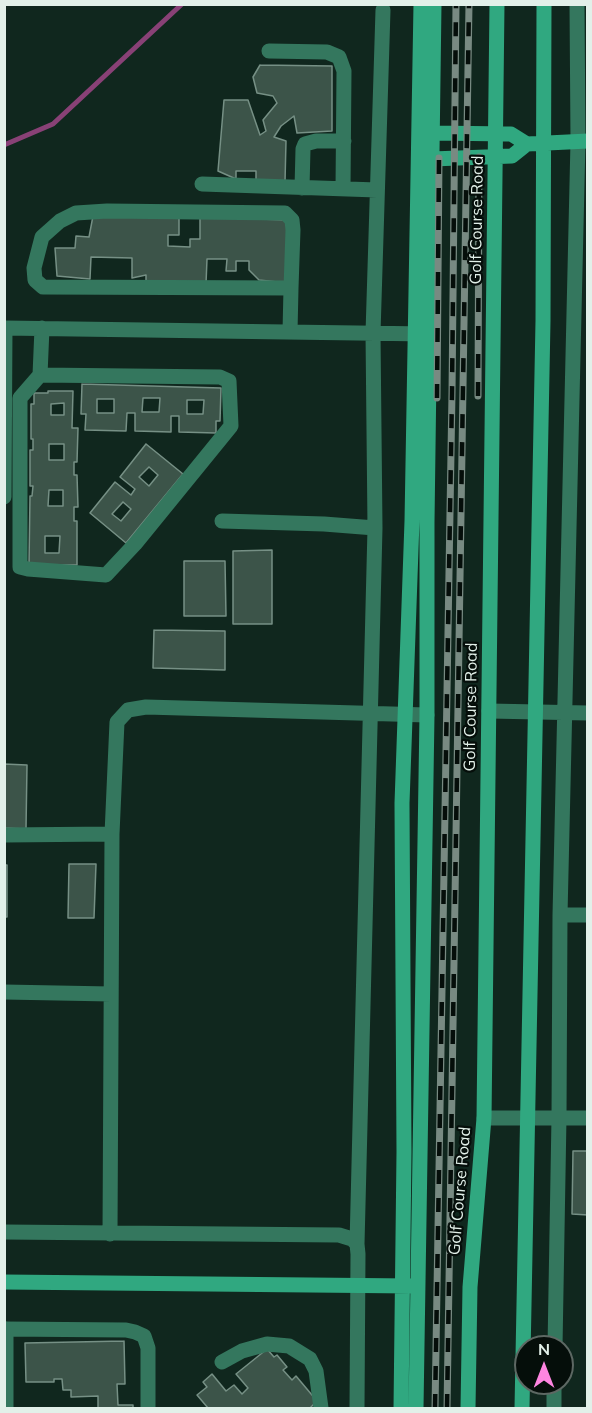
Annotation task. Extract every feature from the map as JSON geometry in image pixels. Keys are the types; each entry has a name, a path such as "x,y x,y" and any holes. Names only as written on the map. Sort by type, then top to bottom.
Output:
{"street":[{"path":"416,1408 404,1140 402,802 411,532 421,4"},
{"path":"401,1408 410,1286 428,716 434,4"},
{"name":"Golf Course Road","path":"468,1408 470,1287 484,1118 497,4"},
{"path":"522,1408 543,321 544,4"},
{"path":"555,1335 560,915 582,217 580,7"},
{"path":"357,1408 357,1244 375,528 373,333 383,10"},
{"path":"268,51 327,52 339,57 344,71 343,189"},
{"path":"432,133 510,134 527,144 583,141"},
{"path":"302,188 305,144 316,141 344,141"},
{"path":"432,159 512,156 527,144"},
{"path":"202,184 377,190"},
{"path":"290,332 291,288 292,220 285,213 106,211 76,213 60,220 42,237 34,268 34,280 43,287 291,288"},
{"path":"4,497 5,328 431,334"},
{"path":"40,375 220,377 229,381 231,426 135,544 106,575 20,567 20,398 40,375 42,328"},
{"path":"222,521 375,528"},
{"path":"110,1234 112,834 117,722 128,710 146,707 428,716"},
{"path":"489,711 588,713"},
{"path":"4,835 112,834"},
{"path":"560,915 588,915"},
{"path":"4,992 111,994"},
{"path":"484,1118 588,1118"},
{"path":"4,1232 339,1235 352,1239 357,1244"},
{"path":"4,1282 410,1286"},
{"path":"6,1408 5,1329 126,1330 144,1336 148,1348 148,1408"},
{"path":"222,1362 242,1351 267,1344 289,1346 309,1359 316,1371 321,1408"}],"building":[{"path":"260,65 332,66 332,131 297,133 294,116 281,126 274,137 286,141 285,182 256,182 256,171 236,171 236,179 218,171 224,100 248,100 260,135 266,131 263,120 277,103 273,96 257,93 253,77"},
{"path":"93,216 179,217 179,235 168,235 168,246 190,247 190,239 200,239 200,217 288,220 287,283 259,280 249,270 249,261 236,261 236,271 226,271 227,259 207,259 206,284 146,282 146,275 132,278 132,258 91,257 90,279 57,276 55,248 75,248 76,236 89,237"},
{"path":"82,384 221,388 220,421 216,421 216,433 179,432 179,416 171,416 171,432 135,431 135,413 127,413 126,431 85,430 86,414 81,414","holes":["143,398 160,398 159,412 142,412","97,399 114,399 114,413 97,413","187,400 204,400 203,414 187,414"]},
{"path":"48,391 73,391 72,428 78,428 77,462 74,462 74,475 77,475 78,507 74,507 74,521 77,521 77,565 29,565 30,496 32,496 33,486 30,486 30,450 33,450 31,404 34,404 34,393 48,393","holes":["64,403 64,415 51,415 51,404","49,444 64,444 64,460 49,460","49,490 63,490 63,506 48,506","45,536 60,536 59,553 45,553"]},
{"path":"146,444 183,474 126,543 90,513 115,482 131,495 135,489 120,477","holes":["149,467 158,475 149,486 139,477","123,502 131,509 121,521 112,514"]},
{"path":"272,550 272,624 233,624 233,551"},
{"path":"184,561 225,561 226,616 184,616"},
{"path":"154,630 225,631 225,670 153,668"},
{"path":"4,764 27,765 26,829 4,828"},
{"path":"69,864 96,864 94,918 68,918"},
{"path":"4,865 7,865 7,917 4,917"},
{"path":"573,1151 588,1151 588,1215 572,1214"},
{"path":"124,1341 125,1384 117,1384 118,1405 133,1405 133,1408 98,1408 98,1396 71,1397 71,1390 63,1390 62,1379 54,1379 54,1382 26,1382 25,1343"},
{"path":"267,1349 274,1357 277,1355 287,1367 283,1370 292,1380 296,1376 317,1401 310,1408 208,1408 197,1395 207,1387 203,1382 212,1374 226,1391 234,1385 242,1394 248,1388 236,1374"}],"waterway":[{"path":"4,145 53,124 182,4"}],"railway":[{"path":"435,1408 452,393 456,4"},
{"path":"447,1408 469,4"},
{"path":"478,396 479,157"},
{"path":"437,398 439,158"}]}
